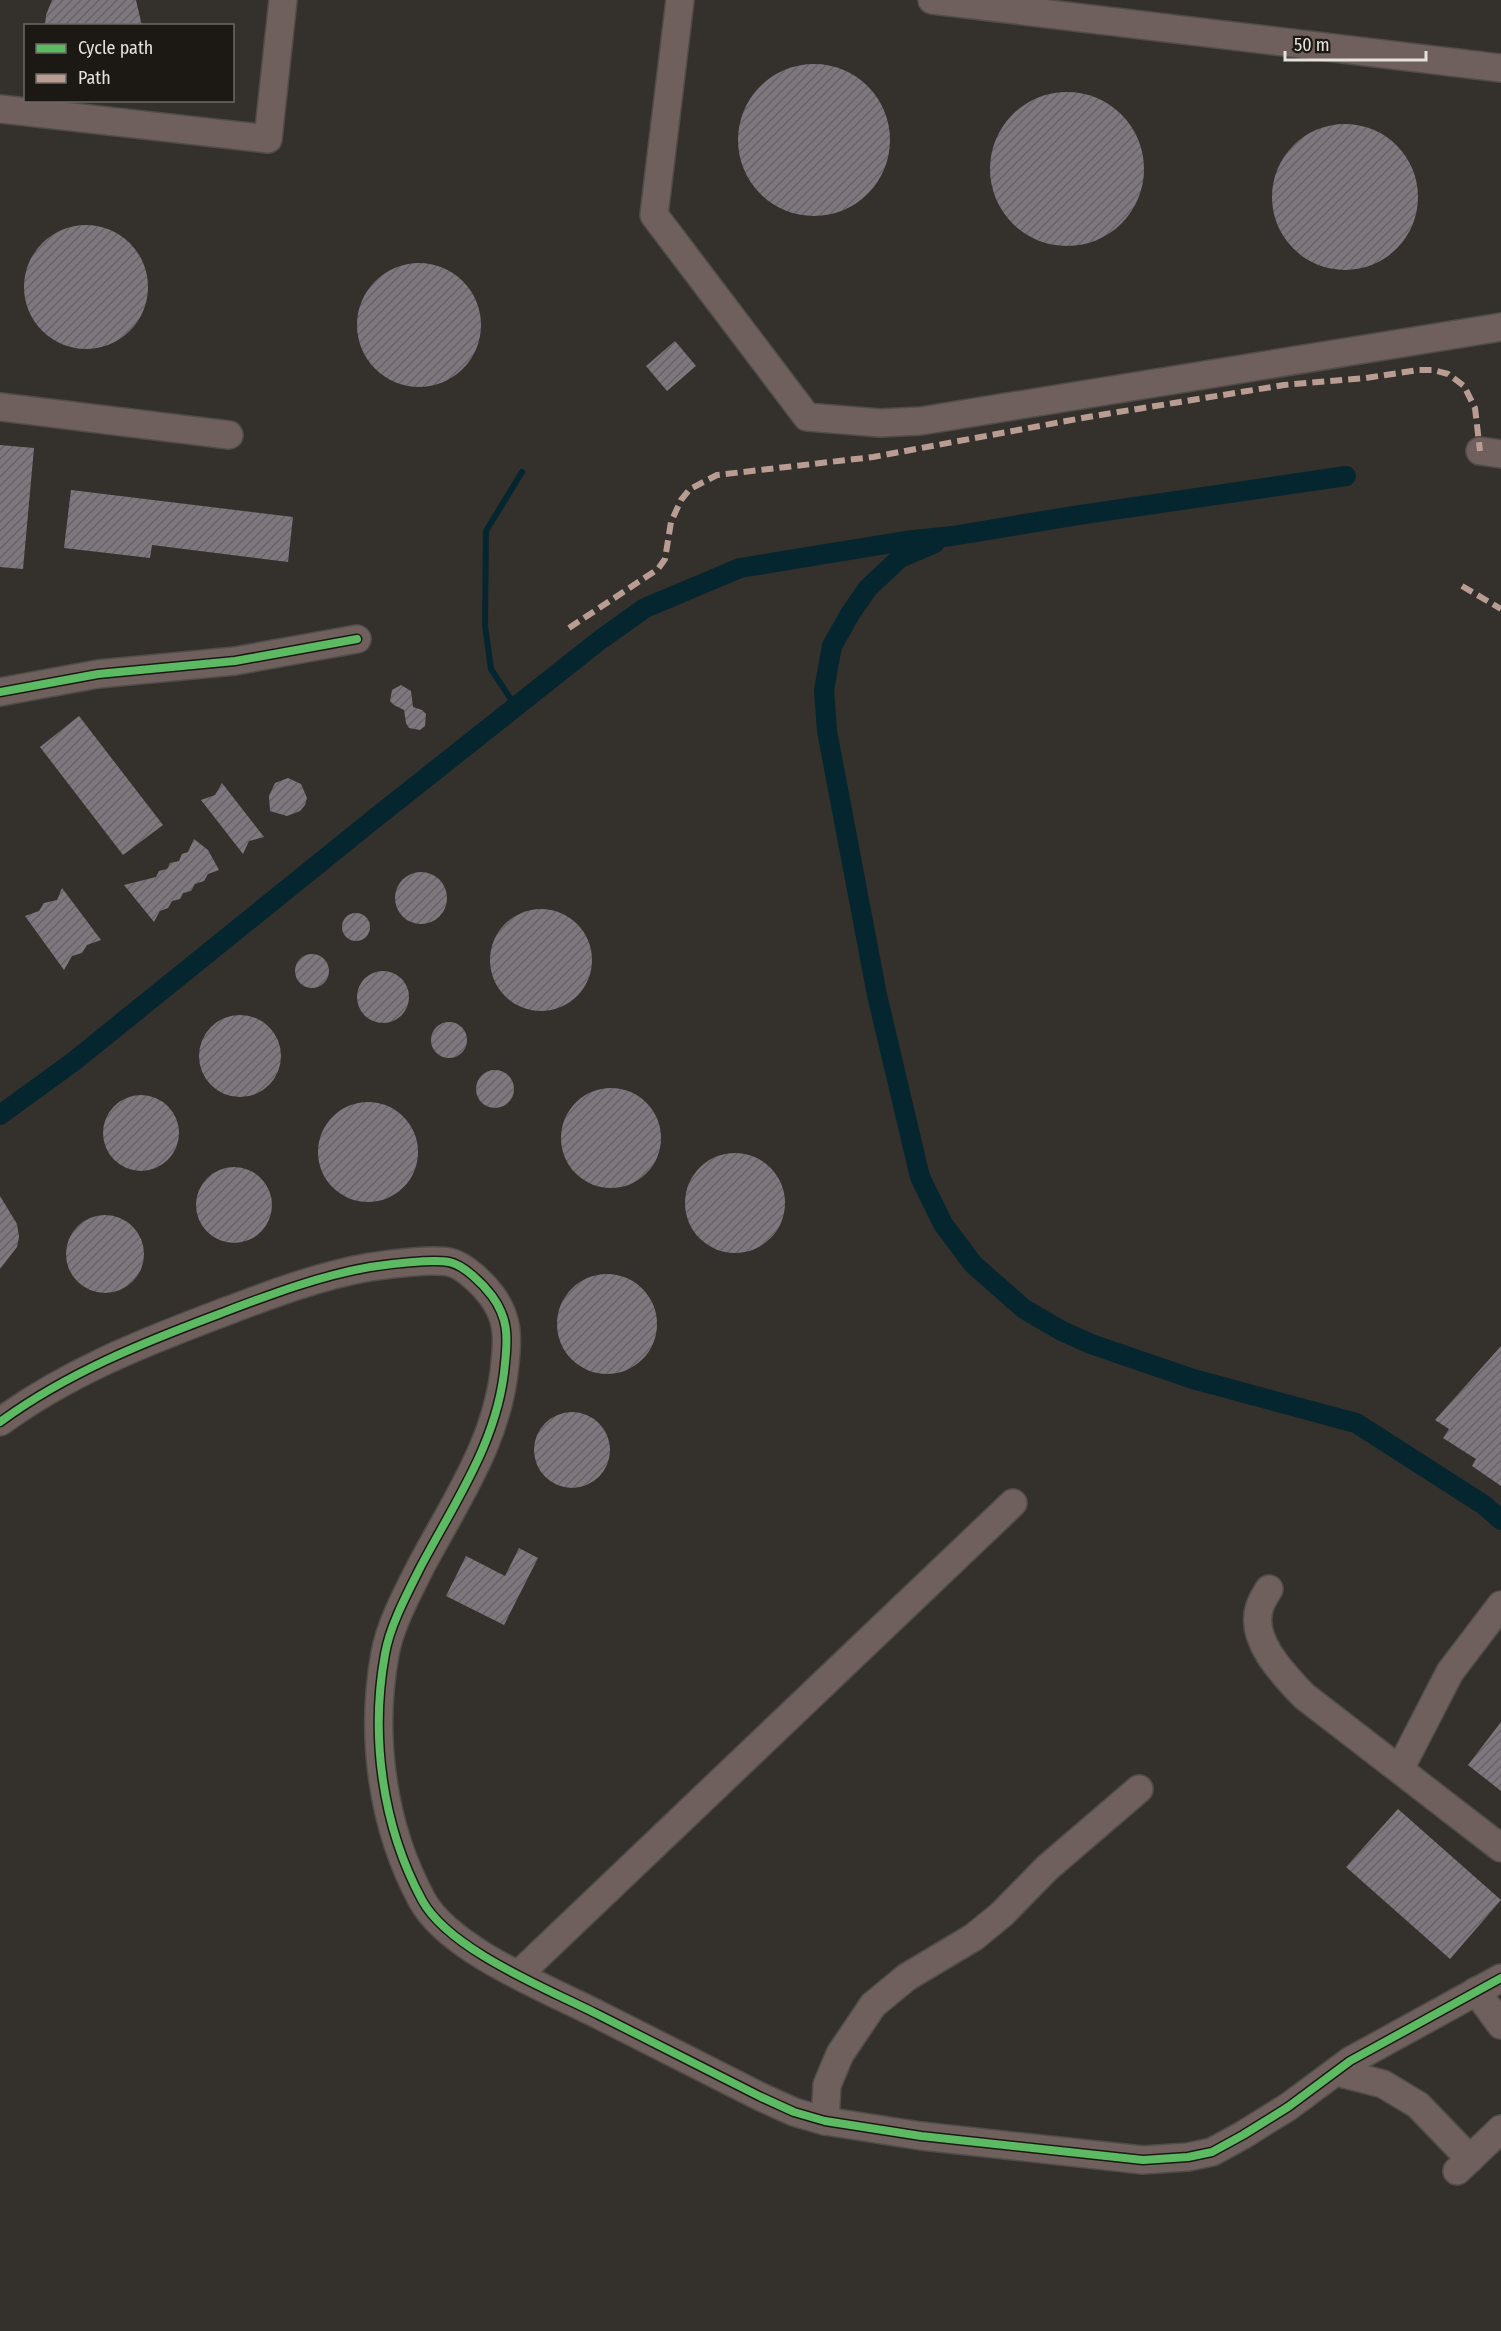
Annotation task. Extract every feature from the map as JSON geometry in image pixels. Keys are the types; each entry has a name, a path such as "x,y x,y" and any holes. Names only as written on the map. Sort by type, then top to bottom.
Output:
{"street":[{"path":"0,109 267,139 283,0"},
{"path":"680,0 654,215 807,417 880,423 921,421 1501,327"},
{"path":"932,0 1501,68"},
{"path":"0,407 229,435"},
{"path":"0,692 98,674 235,661 357,639"},
{"path":"0,1422 32,1399 97,1364 229,1310 339,1272 392,1263 452,1262 482,1283 502,1310 507,1338 503,1388 490,1436 408,1592 386,1650 379,1702 378,1745 385,1796 400,1851 421,1899 431,1914 461,1942 519,1974 794,2112 825,2121 921,2136 1143,2160 1188,2157 1212,2152 1243,2135 1288,2107 1350,2061 1501,1978"},
{"path":"519,1974 1013,1503"},
{"path":"1269,1589 1259,1608 1258,1629 1268,1654 1283,1674 1304,1696 1501,1848"},
{"path":"1400,1769 1450,1672 1501,1605"},
{"path":"825,2121 827,2085 840,2054 873,2005 907,1977 975,1937 1002,1914 1047,1868 1139,1789"},
{"path":"1476,1991 1501,2025"},
{"path":"1336,2072 1383,2084 1418,2104 1463,2165 1501,2129"}],"building":[{"path":"52,0 136,0 142,24 45,24"},
{"path":"814,64 843,70 868,86 884,111 890,140 884,169 868,194 843,210 814,216 785,210 760,194 744,169 738,140 744,111 760,86 785,70"},
{"path":"1067,92 1082,93 1097,98 1122,114 1138,139 1143,154 1143,184 1138,199 1122,224 1097,240 1082,245 1067,246 1052,245 1037,240 1012,224 996,199 991,184 990,169 991,154 996,139 1012,114 1037,98 1052,93"},
{"path":"1345,124 1373,129 1397,145 1413,169 1418,197 1413,225 1397,249 1373,265 1345,270 1317,265 1293,249 1277,225 1272,197 1277,169 1293,145 1317,129"},
{"path":"86,225 110,230 130,243 143,263 148,287 143,311 130,331 110,344 86,349 62,344 42,331 29,311 24,287 29,263 42,243 62,230"},
{"path":"419,263 443,268 463,281 476,301 481,325 476,349 463,369 443,382 419,387 395,382 375,369 362,349 357,325 362,301 375,281 395,268"},
{"path":"675,341 696,366 667,391 646,366"},
{"path":"0,445 34,448 23,569 0,567"},
{"path":"71,490 293,517 288,562 152,545 150,558 64,548"},
{"path":"401,685 411,691 413,707 426,714 425,726 420,730 409,728 404,710 390,701 392,690"},
{"path":"79,716 163,825 123,855 40,747"},
{"path":"288,778 301,784 307,798 300,811 287,816 270,811 269,796 275,783"},
{"path":"222,783 264,837 249,841 243,854 201,800 215,795"},
{"path":"194,839 208,850 219,870 208,874 204,881 195,884 191,891 183,893 180,899 172,901 168,908 160,911 154,922 124,885 156,877 159,871 167,869 170,863 179,861 182,854 188,852"},
{"path":"416,872 426,872 440,879 447,898 440,917 426,924 416,924 406,920 399,913 395,903 395,893 399,883 406,876"},
{"path":"62,888 101,940 87,945 82,953 72,956 64,970 25,916 39,911 44,903 57,900"},
{"path":"541,909 560,913 577,924 588,941 592,960 588,979 577,996 560,1007 541,1011 522,1007 505,996 494,979 490,960 494,941 505,924 522,913"},
{"path":"356,913 366,917 370,927 366,937 356,941 346,937 342,927 346,917"},
{"path":"312,954 324,959 329,971 324,983 312,988 300,983 295,971 300,959"},
{"path":"378,971 388,971 402,978 409,997 402,1016 388,1023 378,1023 368,1019 361,1012 357,1002 357,992 361,982 368,975"},
{"path":"240,1015 256,1018 269,1027 278,1040 281,1056 278,1072 269,1085 256,1094 240,1097 224,1094 211,1085 202,1072 199,1056 202,1040 211,1027 224,1018"},
{"path":"449,1022 462,1027 467,1040 462,1053 449,1058 436,1053 431,1040 436,1027"},
{"path":"495,1070 508,1076 514,1089 508,1102 495,1108 482,1102 476,1089 482,1076"},
{"path":"611,1088 630,1092 646,1103 657,1119 661,1138 657,1157 646,1173 630,1184 611,1188 592,1184 576,1173 565,1157 561,1138 565,1119 576,1103 592,1092"},
{"path":"149,1095 162,1101 173,1112 179,1125 177,1148 162,1165 149,1171 133,1171 120,1165 105,1148 103,1125 109,1112 126,1097"},
{"path":"368,1102 387,1106 403,1117 414,1133 418,1152 414,1171 403,1187 387,1198 368,1202 349,1198 333,1187 322,1171 318,1152 322,1133 333,1117 349,1106"},
{"path":"735,1153 754,1157 770,1168 781,1184 785,1203 781,1222 770,1238 754,1249 735,1253 716,1249 700,1238 689,1222 685,1203 689,1184 700,1168 716,1157"},
{"path":"234,1167 248,1170 261,1178 269,1191 272,1205 269,1219 261,1232 248,1240 234,1243 220,1240 207,1232 199,1219 196,1205 199,1191 207,1178 220,1170"},
{"path":"0,1196 17,1224 19,1237 17,1247 0,1269"},
{"path":"105,1215 120,1218 133,1226 141,1239 144,1254 141,1269 133,1282 120,1290 105,1293 90,1290 77,1282 69,1269 66,1254 69,1239 77,1226 90,1218"},
{"path":"607,1274 626,1278 642,1289 653,1305 657,1324 653,1343 642,1359 626,1370 607,1374 588,1370 572,1359 561,1343 557,1324 561,1305 572,1289 588,1278"},
{"path":"1501,1346 1501,1486 1472,1466 1476,1459 1443,1438 1449,1429 1435,1420"},
{"path":"572,1412 586,1415 599,1423 607,1436 610,1450 607,1464 599,1477 586,1485 572,1488 558,1485 545,1477 537,1464 534,1450 537,1436 545,1423 558,1415"},
{"path":"519,1548 538,1558 504,1625 446,1596 466,1556 505,1576"},
{"path":"1501,1722 1501,1791 1468,1765"},
{"path":"1398,1809 1501,1900 1450,1959 1346,1867"}],"waterway":[{"path":"516,707 491,669 485,625 486,531 522,472"},
{"path":"0,1115 73,1062 374,819 600,640 645,608 740,568 905,541 952,536 1346,476"},
{"path":"935,543 900,558 868,588 832,646 824,690 827,731 877,995 920,1177 943,1224 973,1264 1024,1309 1062,1331 1091,1344 1193,1379 1356,1423 1484,1505 1501,1520"}],"marked path":[{"path":"569,628 658,569 665,559 671,522 681,500 690,489 717,475 873,457 1088,417 1284,385 1366,378 1418,370 1433,370 1448,374 1464,386 1475,408 1480,451"},
{"path":"1462,586 1501,609"}],"cycle path":[{"path":"0,692 98,674 235,661 357,639"},
{"path":"0,1422 25,1404 106,1360 190,1325 313,1281 370,1267 432,1261 455,1264 473,1276 492,1296 501,1312 506,1328 501,1391 494,1418 474,1468 421,1566 395,1620 387,1643 381,1685 379,1717 383,1780 397,1842 408,1872 422,1900 435,1918 476,1952 794,2112 825,2121 921,2136 1143,2160 1188,2157 1212,2152 1243,2135 1288,2107 1350,2061 1501,1978"}]}
